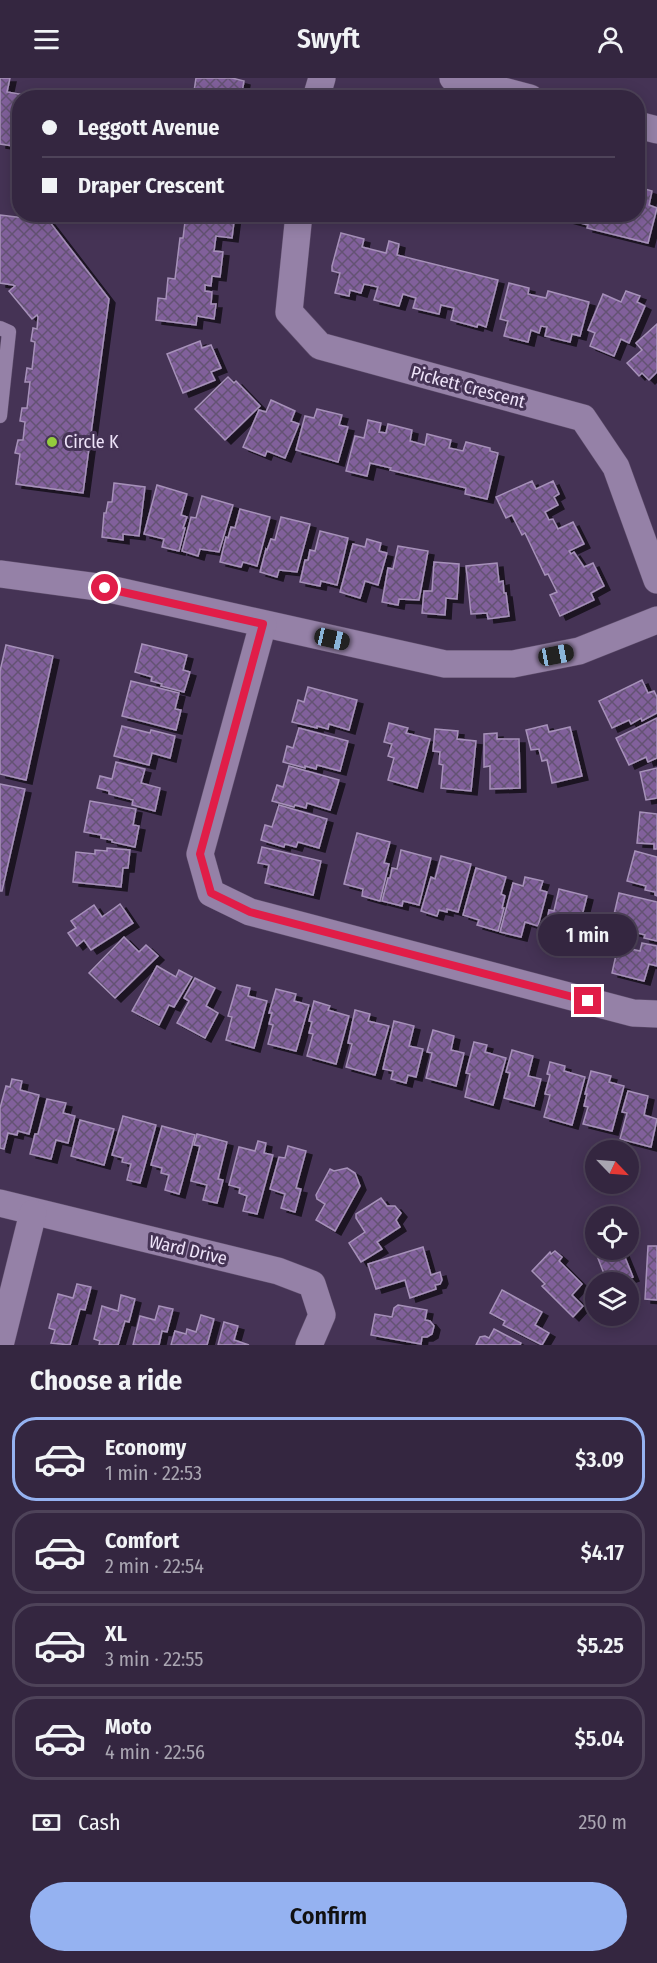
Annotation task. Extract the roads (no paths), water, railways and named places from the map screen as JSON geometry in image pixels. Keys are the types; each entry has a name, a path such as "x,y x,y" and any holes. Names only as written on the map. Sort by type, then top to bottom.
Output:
{"street":[{"path":"453,78 499,90"},
{"name":"Pickett Crescent","path":"298,222 288,312 320,346 584,418 616,468 657,580"},
{"path":"0,574 105,588 445,664 513,664 579,651 657,620"},
{"path":"263,624 200,854 211,893 250,912 633,1013 657,1014"},
{"name":"Ward Drive","path":"0,1203 33,1213 278,1271 312,1284 322,1316 309,1345"},
{"path":"0,1345 33,1213"}],"lane":[{"path":"0,328 9,333 0,416"}],"place":[{"name":"Circle K","path":"52,442"}]}
